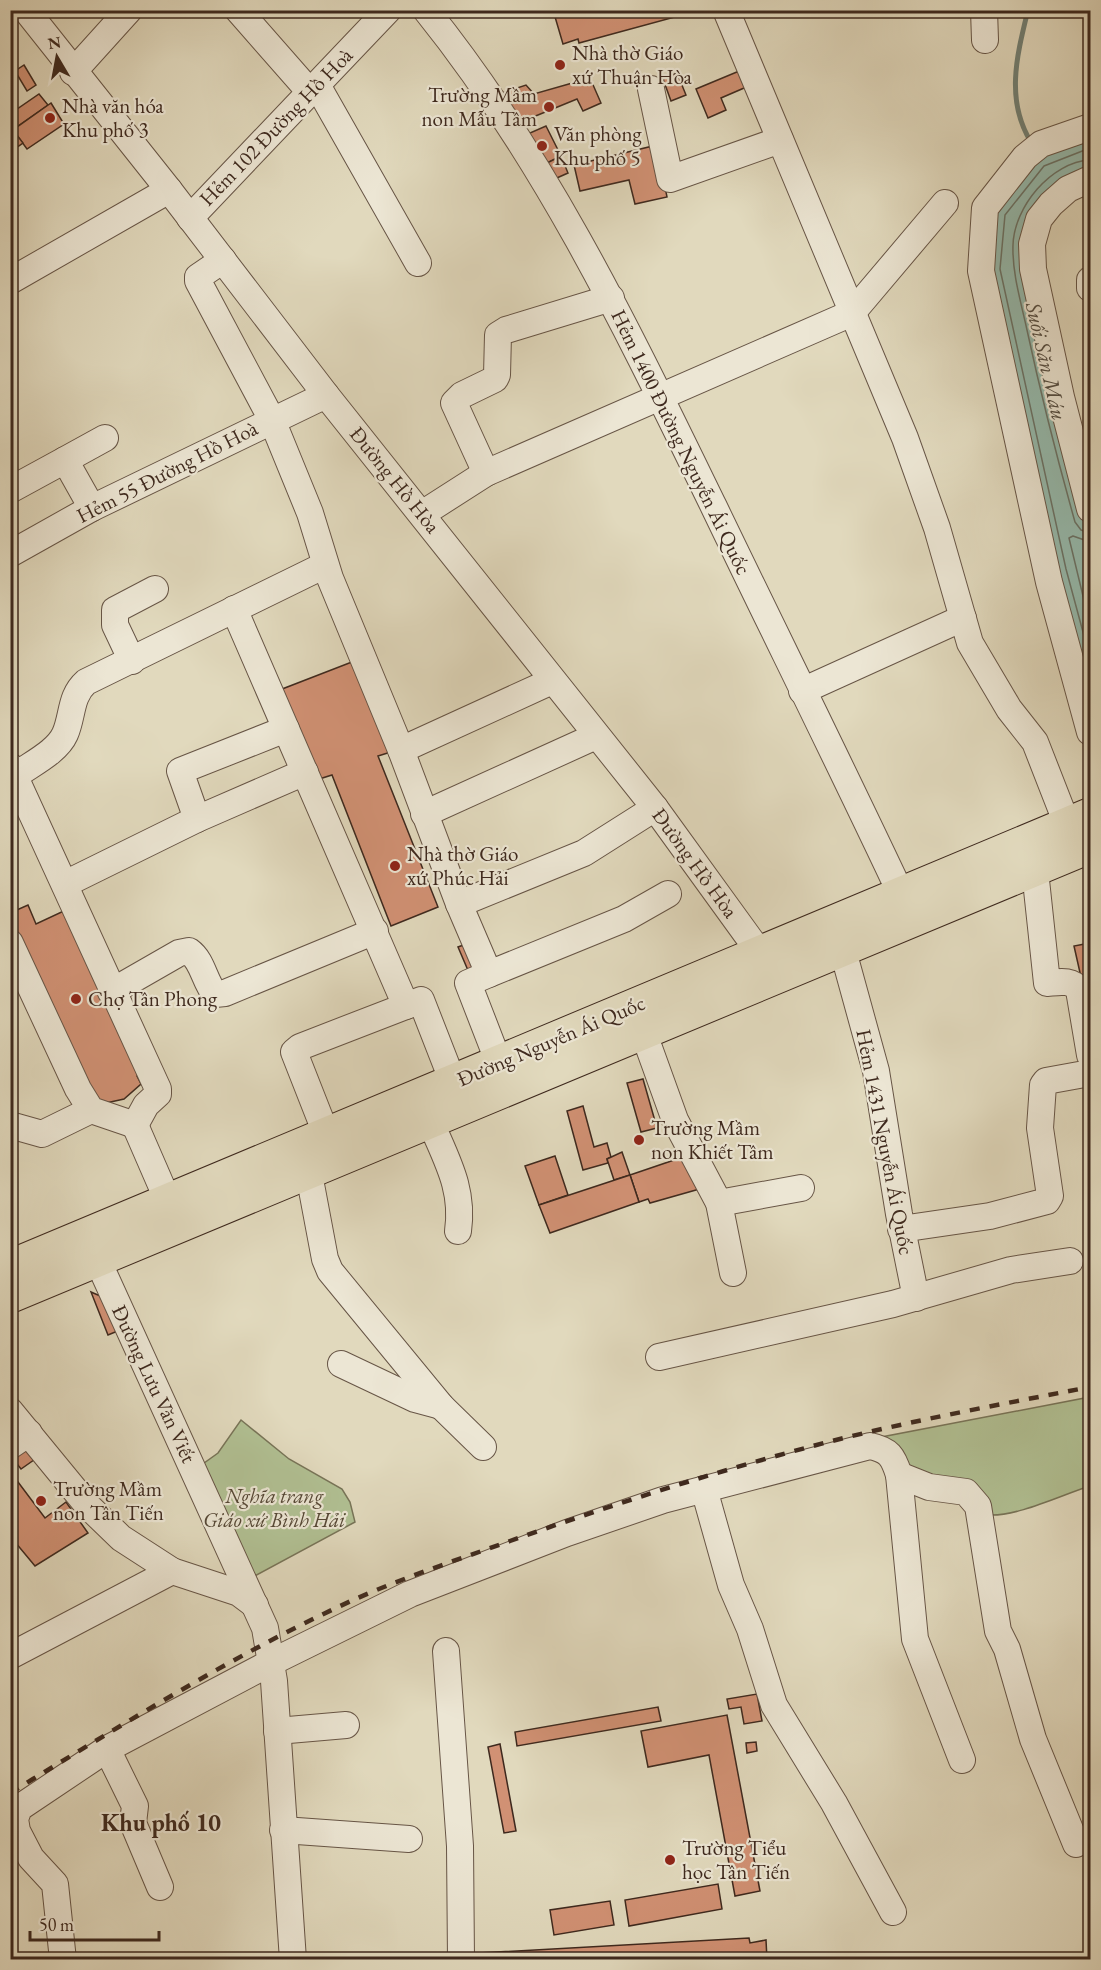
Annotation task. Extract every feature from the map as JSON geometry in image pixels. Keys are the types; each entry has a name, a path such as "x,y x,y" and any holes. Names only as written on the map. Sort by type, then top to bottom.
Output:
{"main road":[{"name":"Đường Nguyễn Ái Quốc","path":"173,1214 309,1174 843,951 907,908 1078,819"},
{"name":"Đường Nguyễn Ái Quốc","path":"10,1297 92,1248 173,1214 327,1136 760,953 1035,871 1090,848"},
{"name":"Đường Nguyễn Ái Quốc","path":"10,1266 92,1248"}],"street":[{"name":"Đường Hồ Hòa","path":"26,10 169,190 326,395 422,513 552,681 656,808 760,953"},
{"path":"74,72 129,10"},
{"path":"238,10 313,88 418,263"},
{"name":"Hẻm 102 Đường Hồ Hoà","path":"189,218 388,10"},
{"name":"Hẻm 1400 Đường Nguyễn Ái Quốc","path":"426,10 469,67 543,180 611,298 907,908"},
{"path":"726,10 905,438 937,528 975,655 1009,709 1035,742 1078,819"},
{"path":"984,10 985,40"},
{"path":"651,89 670,179 780,140"},
{"path":"1090,127 1033,150 985,208 981,271 1049,582 1090,732"},
{"path":"1090,179 1068,189 1051,204 1039,219 1032,244 1034,269 1059,386 1090,509"},
{"path":"10,281 169,190"},
{"path":"422,513 486,473 852,313 945,203"},
{"path":"223,260 198,276 198,281 272,420 306,503 325,566 401,750 459,904 489,974"},
{"path":"1090,280 1090,288"},
{"path":"486,473 454,403 462,395 495,379 498,335 506,330 611,298"},
{"name":"Hẻm 55 Đường Hồ Hoà","path":"10,554 92,508 326,395"},
{"path":"10,489 105,438"},
{"path":"65,460 92,508"},
{"path":"135,1125 146,1105 158,1094 158,1089 111,992 13,771 58,744 65,733 74,697 80,687 92,678 132,661 325,566"},
{"path":"132,661 115,625 115,610 155,589"},
{"path":"234,609 406,1006"},
{"path":"802,691 963,618"},
{"path":"401,750 552,681"},
{"path":"197,819 180,771 286,729"},
{"path":"424,814 596,736"},
{"path":"65,885 197,819 305,772"},
{"path":"459,904 584,853 656,808"},
{"path":"1035,871 1047,983 1068,982 1075,984 1079,990 1090,1055"},
{"path":"499,1063 468,983 624,919 668,894"},
{"path":"111,992 179,953 189,951 196,956 209,987 215,994 225,993 375,931"},
{"path":"10,943 78,1089 91,1110 135,1125 173,1214"},
{"name":"Hẻm 1431 Nguyễn Ái Quốc","path":"843,951 876,1071 901,1229 916,1298"},
{"path":"327,1136 294,1052 300,1047 421,1000 453,1082"},
{"path":"644,1034 675,1120 719,1203 733,1273"},
{"path":"901,1229 990,1216 1047,1201 1050,1196 1040,1128 1043,1085 1046,1081 1090,1074"},
{"path":"10,1125 42,1134 91,1110"},
{"path":"431,1123 454,1177 462,1216 458,1232"},
{"path":"309,1174 325,1259 330,1271 441,1406 483,1447"},
{"path":"719,1203 801,1188"},
{"name":"Đường Lưu Văn Viết","path":"92,1248 247,1599 265,1628 272,1662 293,1959"},
{"path":"659,1357 916,1298 1011,1270 1070,1261"},
{"path":"341,1364 416,1399 441,1406"},
{"path":"10,1411 20,1439 105,1524 134,1548 172,1571 247,1599"},
{"path":"63,1959 55,1884 31,1858 17,1831 15,1810 107,1749 272,1662 410,1594 567,1533 704,1488 870,1446 887,1450 894,1459 899,1475 915,1639 962,1760"},
{"path":"899,1475 929,1487 966,1492 978,1506 998,1631 1008,1648 1033,1739 1076,1844"},
{"path":"704,1488 731,1584 750,1629 774,1705 834,1803 893,1912"},
{"path":"10,1656 172,1571"},
{"path":"446,1651 460,1846 461,1959"},
{"path":"277,1731 346,1725"},
{"path":"107,1749 135,1806 133,1823 160,1887"},
{"path":"283,1830 409,1839"}],"green space":[{"path":"1090,1397 1090,1486 1012,1513 988,1515 979,1512 930,1482 871,1439"},
{"name":"Nghĩa trang Giáo xứ Bình Hải","path":"241,1420 289,1459 342,1489 350,1502 355,1522 253,1577 200,1466 218,1453"}],"water":[{"name":"Suối Săn Máu","path":"1090,134 1090,173 1033,216 1056,400 1090,529 1090,708 987,271 991,211 1028,162"}],"building":[{"path":"553,10 697,11 579,43 578,39 563,44"},
{"path":"24,65 36,85 27,91 15,71"},
{"path":"744,69 751,85 721,98 726,110 708,118 696,89"},
{"path":"677,73 686,95 671,101 663,79"},
{"name":"Trường Mầm non Mẫu Tâm","path":"590,78 601,103 583,111 577,99 516,124 499,94 526,85 534,94"},
{"path":"39,94 48,105 18,126 10,114"},
{"path":"51,103 64,124 27,149 13,130"},
{"name":"Văn phòng Khu phố 5","path":"546,126 561,156 541,166 523,136"},
{"path":"13,130 23,143 10,152 10,132"},
{"path":"657,145 667,197 635,204 629,180 580,191 574,165"},
{"path":"561,156 568,173 550,181 541,166"},
{"path":"357,660 394,751 378,756 438,907 391,926 332,775 316,780 277,691"},
{"name":"Chợ Tân Phong","path":"28,905 36,924 68,909 142,1073 137,1076 141,1084 124,1099 97,1105 89,1100 10,925 10,913"},
{"path":"469,943 481,971 470,975 458,947"},
{"path":"1090,943 1090,1017 1074,946"},
{"path":"643,1079 657,1128 641,1132 627,1083"},
{"path":"583,1106 594,1147 607,1143 611,1157 607,1159 608,1163 583,1170 567,1111"},
{"path":"622,1152 630,1175 614,1180 607,1159"},
{"path":"555,1156 568,1195 539,1205 525,1166"},
{"path":"686,1156 703,1188 650,1203 648,1199 639,1202 630,1175"},
{"path":"630,1175 639,1202 550,1233 539,1205"},
{"path":"91,1292 105,1298 120,1330 108,1335"},
{"path":"28,1441 41,1455 21,1469 10,1455"},
{"path":"15,1478 45,1518 66,1502 88,1533 35,1566 10,1536 10,1482"},
{"path":"757,1694 762,1721 744,1724 741,1707 729,1709 727,1699"},
{"path":"658,1707 661,1721 517,1746 515,1732"},
{"path":"727,1715 760,1891 735,1896 709,1755 648,1767 641,1731"},
{"path":"756,1742 757,1751 747,1753 746,1743"},
{"path":"500,1744 516,1831 504,1833 488,1747"},
{"path":"718,1884 722,1909 629,1926 625,1900"},
{"path":"610,1901 614,1925 554,1935 550,1910"},
{"path":"749,1938 750,1943 766,1940 767,1960 741,1960 741,1955 654,1960 479,1960 479,1953"}],"waterway":[{"path":"1028,10 1017,60 1016,94 1018,110 1031,142"}],"railway":[{"path":"10,1793 178,1692 264,1644 351,1601 410,1577 628,1501 788,1453 893,1427 1090,1387"}],"place":[{"name":"Nhà thờ Giáo xứ Thuận Hòa","path":"560,65"},
{"name":"Trường Mầm non Mẫu Tâm","path":"549,107"},
{"name":"Nhà văn hóa Khu phố 3","path":"50,118"},
{"name":"Văn phòng Khu phố 5","path":"542,146"},
{"name":"Nhà thờ Giáo xứ Phúc Hải","path":"395,866"},
{"name":"Chợ Tân Phong","path":"76,999"},
{"name":"Trường Mầm non Khiết Tâm","path":"639,1140"},
{"name":"Trường Mầm non Tân Tiến","path":"41,1501"},
{"name":"Trường Tiểu học Tân Tiến","path":"670,1860"}],"district":[{"name":"Khu phố 10","path":"161,1823"}]}
